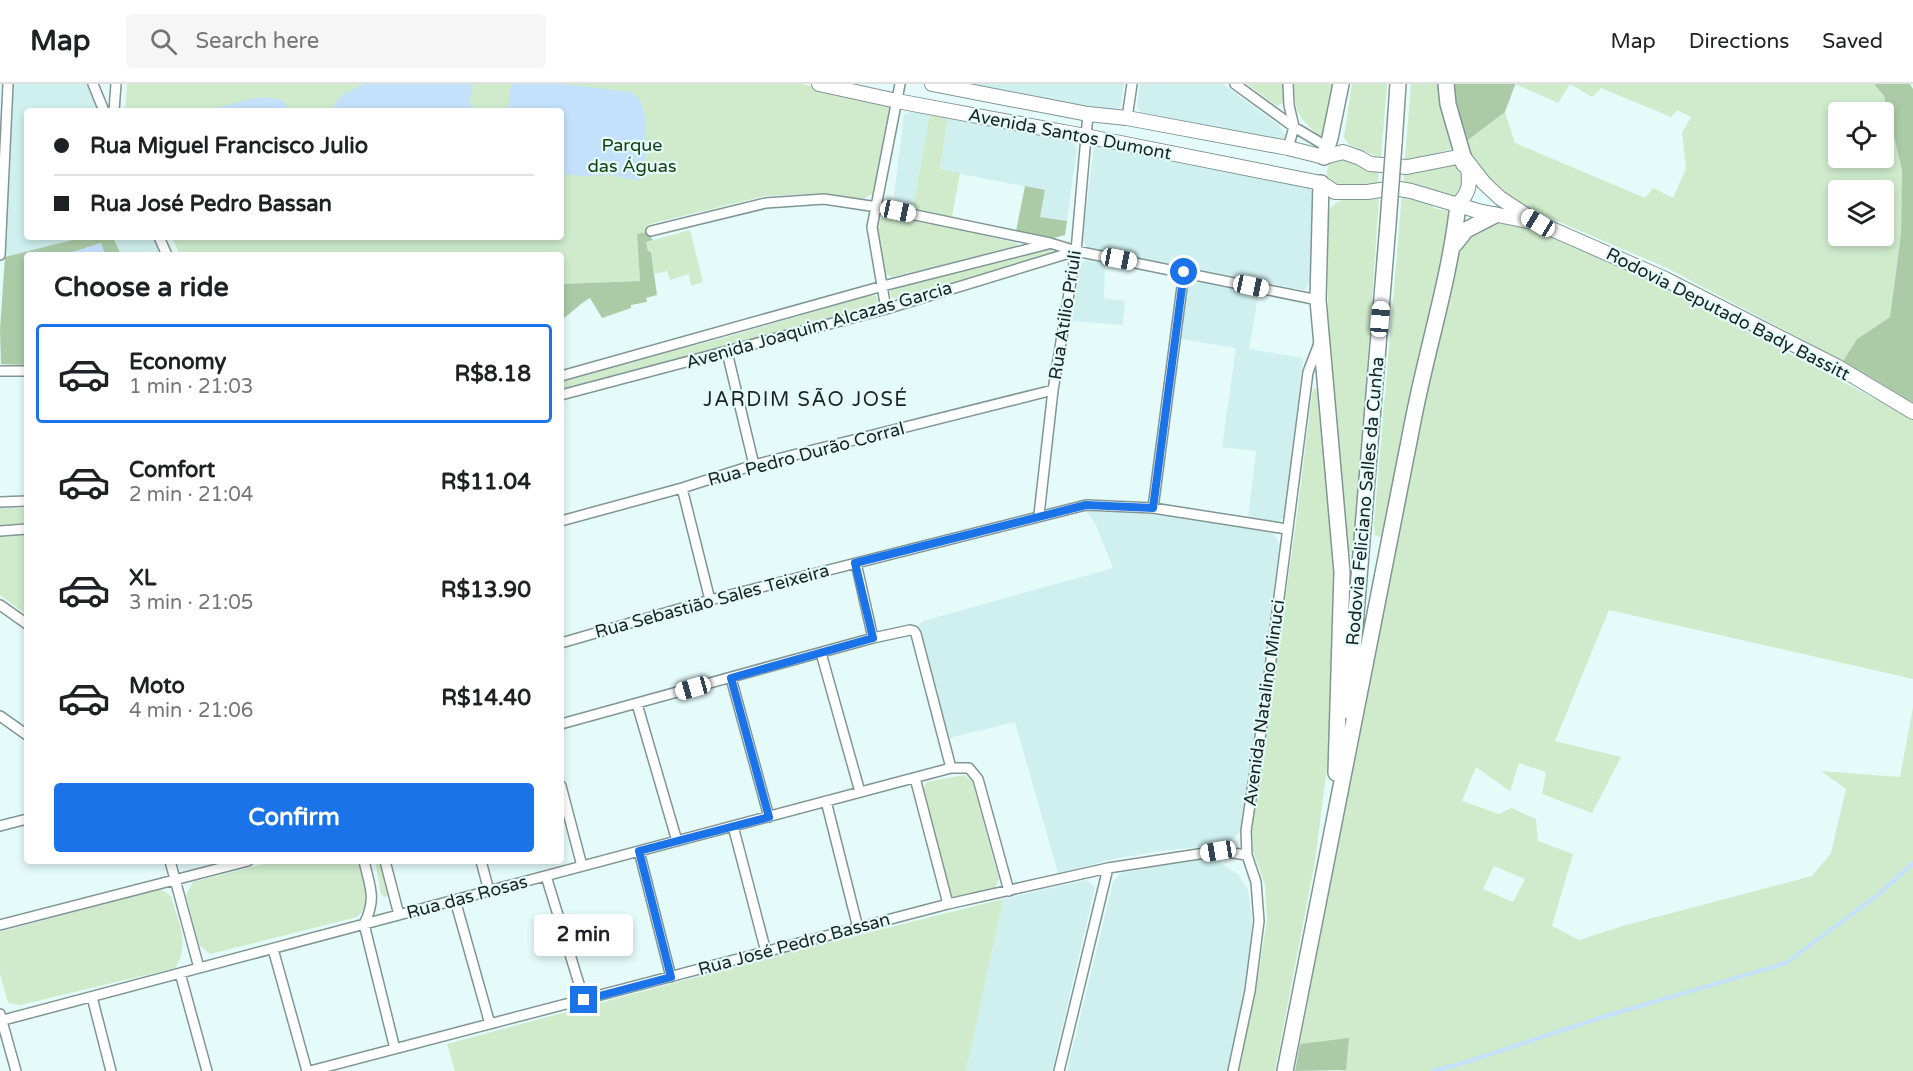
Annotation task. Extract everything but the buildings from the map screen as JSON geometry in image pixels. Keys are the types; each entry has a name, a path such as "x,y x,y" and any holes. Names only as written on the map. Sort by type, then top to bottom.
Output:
{"main road":[{"name":"Avenida Santos Dumont","path":"819,84 1321,183"},
{"name":"Avenida Santos Dumont","path":"932,84 1088,114 1126,118 1288,148 1326,152"},
{"path":"1335,809 1342,572 1318,300 1321,183 1319,175 1341,84"},
{"name":"Rodovia Feliciano Salles da Cunha","path":"1335,809 1349,698 1398,84"},
{"path":"1285,1071 1416,401 1454,247 1458,204 1468,195 1470,183 1460,162 1446,84"},
{"path":"1326,152 1343,152 1370,164 1390,167 1407,168 1460,162"},
{"name":"Rodovia Deputado Bady Bassitt","path":"1460,162 1500,198 1538,223 1663,278 1838,367 1913,412"},
{"name":"Rodovia Deputado Bady Bassitt","path":"1321,183 1335,192 1367,192 1394,188 1411,190 1495,214 1538,223"},
{"path":"1454,247 1459,236 1466,230 1495,214"}],"street":[{"path":"0,255 8,84"},
{"path":"93,84 103,108"},
{"path":"114,108 116,84"},
{"path":"886,309 872,227 900,84"},
{"path":"1126,118 1132,84"},
{"path":"1235,84 1326,152"},
{"path":"1288,84 1289,105 1294,127 1288,148"},
{"name":"Rua Atilio Priuli","path":"1039,515 1053,390 1076,251 1088,114"},
{"path":"651,231 766,203 824,200 877,207 1050,243 1076,251 1318,300"},
{"name":"Avenida Joaquim Alcazas Garcia","path":"564,375 883,286 1050,243"},
{"name":"Avenida Joaquim Alcazas Garcia","path":"564,394 886,309 1076,251"},
{"path":"1153,508 1184,272"},
{"name":"Avenida Natalino Minuci","path":"1233,1071 1250,992 1259,921 1256,882 1247,855 1246,831 1267,691 1308,372 1322,336"},
{"path":"727,352 754,465"},
{"path":"0,371 24,371"},
{"name":"Rua Pedro Durão Corral","path":"564,519 682,488 754,465 1053,390"},
{"path":"682,488 710,600"},
{"path":"0,502 24,501"},
{"name":"Rua Sebastião Sales Teixeira","path":"564,642 710,600 1039,515 1086,505 1153,508 1287,530"},
{"path":"0,531 24,529"},
{"path":"855,563 873,638"},
{"path":"0,605 24,622"},
{"path":"564,723 873,638 914,631 951,768"},
{"path":"821,653 860,792"},
{"path":"731,678 769,817"},
{"path":"637,704 677,841"},
{"path":"0,716 24,733"},
{"name":"Rua das Rosas","path":"1,1018 273,949 951,768 969,768 978,779 1010,891"},
{"path":"915,778 948,904"},
{"path":"564,797 582,866"},
{"path":"826,801 858,928"},
{"path":"1,825 24,820"},
{"path":"733,826 766,952"},
{"path":"639,851 671,977"},
{"name":"Rua José Pedro Bassan","path":"308,1071 948,904 1108,868 1218,851 1247,855"},
{"path":"171,864 199,968"},
{"path":"0,925 236,864"},
{"path":"365,864 372,895 372,909 364,924 395,1049"},
{"path":"386,864 399,915"},
{"path":"482,864 489,891"},
{"path":"1059,1071 1108,868"},
{"path":"546,876 584,1000"},
{"path":"455,900 490,1024"},
{"path":"273,949 308,1071"},
{"path":"180,973 207,1071"},
{"path":"92,996 111,1071"},
{"path":"1,1018 16,1071"}],"shaded area":[{"path":"14,84 92,84 102,108 24,108 24,240 72,240 5,257"},
{"path":"364,84 473,84 471,108 332,108 342,95"},
{"path":"513,84 561,84 631,92 638,97 645,118 646,144 643,177 634,180 611,175 564,174 564,108 508,108 510,89"},
{"path":"961,84 1124,84 1120,108 1115,110 1088,109"},
{"path":"1140,84 1223,84 1279,125 1285,140 1143,114 1137,107"},
{"path":"266,97 282,100 287,108 217,108"},
{"path":"912,111 930,114 913,208 898,204 894,195 904,115"},
{"path":"948,118 1070,140 1077,148 1067,221 1040,217 1044,190 940,170"},
{"path":"1098,145 1308,187 1315,194 1312,280 1304,290 1087,248 1082,240 1094,147"},
{"path":"114,240 156,240 161,252 120,252"},
{"path":"101,243 104,252 73,252"},
{"path":"1087,260 1105,263 1104,298 1125,301 1123,325 1072,321 1080,263"},
{"path":"1196,279 1259,292 1249,349 1303,358 1284,518 1277,523 1248,519 1256,451 1222,447 1236,348 1180,339 1187,283"},
{"path":"1086,511 1151,514 1273,533 1280,544 1243,828 1229,844 1118,858 1058,873 1015,722 949,738 918,626 923,621 1113,568 1096,525"},
{"path":"1200,859 1215,860 1238,874 1248,890 1252,921 1246,990 1229,1071 1067,1071 1113,882 1121,873"},
{"path":"1086,880 1095,887 1052,1071 966,1071 1003,899"}],"green space":[{"name":"Parque das Águas","path":"127,84 801,84 883,100 889,105 891,112 874,193 862,200 825,193 765,196 650,224 647,226 647,232 637,235 640,281 564,284 564,252 179,252 173,240 564,240 564,108 125,108"},
{"path":"1247,84 1283,84 1283,103 1277,106"},
{"path":"1294,84 1335,84 1324,137 1319,136 1299,114 1295,102"},
{"path":"1352,84 1387,84 1381,158 1349,145 1344,137"},
{"path":"1411,84 1442,84 1455,148 1416,159 1405,159"},
{"path":"1450,84 1515,85 1505,112 1464,143"},
{"path":"1515,84 1570,84 1558,103"},
{"path":"1570,84 1874,84 1884,96 1885,102 1828,102 1828,168 1894,168 1894,137 1902,170 1901,234 1890,317 1857,339 1843,361 1665,267 1522,206 1488,179 1464,143 1505,112 1515,143 1645,198 1653,188 1673,198 1686,169 1682,133 1691,117 1677,110 1671,117 1601,88 1592,97"},
{"path":"1874,84 1910,84 1913,89 1913,403 1843,361 1857,339 1890,317 1901,234 1902,170 1894,137 1894,102 1885,102 1884,96"},
{"path":"930,114 948,118 940,169 960,173 952,217 913,208"},
{"path":"1349,159 1379,171 1378,183 1353,185 1334,183 1328,179 1327,172 1331,161"},
{"path":"1461,165 1467,178 1459,196 1451,199 1404,185 1404,172"},
{"path":"1025,186 1045,190 1040,217 1067,221 1065,235 1050,239 1016,231"},
{"path":"1402,194 1423,199 1436,209 1452,211 1453,217 1383,536 1380,537 1375,535 1374,524"},
{"path":"1379,198 1355,543 1354,551 1351,553 1348,550 1328,336 1328,211 1344,199"},
{"path":"904,216 1019,244 1013,248 892,277 885,273 876,225 881,218"},
{"path":"1498,221 1530,228 1657,284 1913,419 1913,679 1609,610 1555,741 1621,757 1592,813 1542,794 1546,772 1519,763 1510,791 1476,767 1462,801 1499,814 1511,808 1536,819 1538,841 1573,854 1552,926 1579,940 1626,925 1812,876 1831,853 1846,789 1821,771 1900,777 1913,707 1913,1071 1340,1071 1346,1069 1300,1044 1421,403 1459,250 1471,235","holes":["1494,866 1525,879 1513,902 1483,889"]},
{"path":"690,230 703,282 691,286 689,274 670,280 667,271 655,274 651,252 648,251 646,242"},
{"path":"647,232 653,240 646,242 648,251 651,252 657,295 646,298 647,302 631,305 631,308 602,318 590,298 564,318 564,284 640,281 637,234"},
{"path":"72,240 114,240 120,252 104,252 101,243 73,252 25,252"},
{"path":"1053,247 1054,252 1051,256 897,299 891,297 890,291 897,288"},
{"path":"24,252 24,365 1,364 0,329 5,257"},
{"path":"871,295 876,296 878,301 874,305 727,347 564,389 564,379 723,338"},
{"path":"1314,388 1318,390 1321,397 1338,572 1329,753 1315,861 1275,1071 1239,1071 1267,920 1265,885 1253,851 1252,830"},
{"path":"0,508 24,508 24,524 0,525"},
{"path":"24,535 24,613 0,595 0,537"},
{"path":"964,775 972,781 999,879 995,888 956,898 949,896 922,790 927,782"},
{"path":"264,864 368,864 371,891 367,904 357,917 210,954 199,945 186,895 193,882"},
{"path":"376,864 382,864 390,892 384,897 381,894"},
{"path":"160,889 171,896 182,933 182,950 175,968 20,1005 8,1003 0,974 0,932"},
{"path":"1003,899 966,1071 455,1071 447,1044 767,958"},
{"path":"1349,1038 1346,1070 1295,1071 1300,1044"}],"waterway":[{"path":"1433,1071 1609,1015 1786,963 1879,894 1913,863"}],"district":[{"name":"JARDIM SÃO JOSÉ","path":"806,399"}],"route":[{"path":"584,1000 671,977 639,851 769,817 731,678 873,638 855,563 1086,505 1153,508 1184,272"}]}
